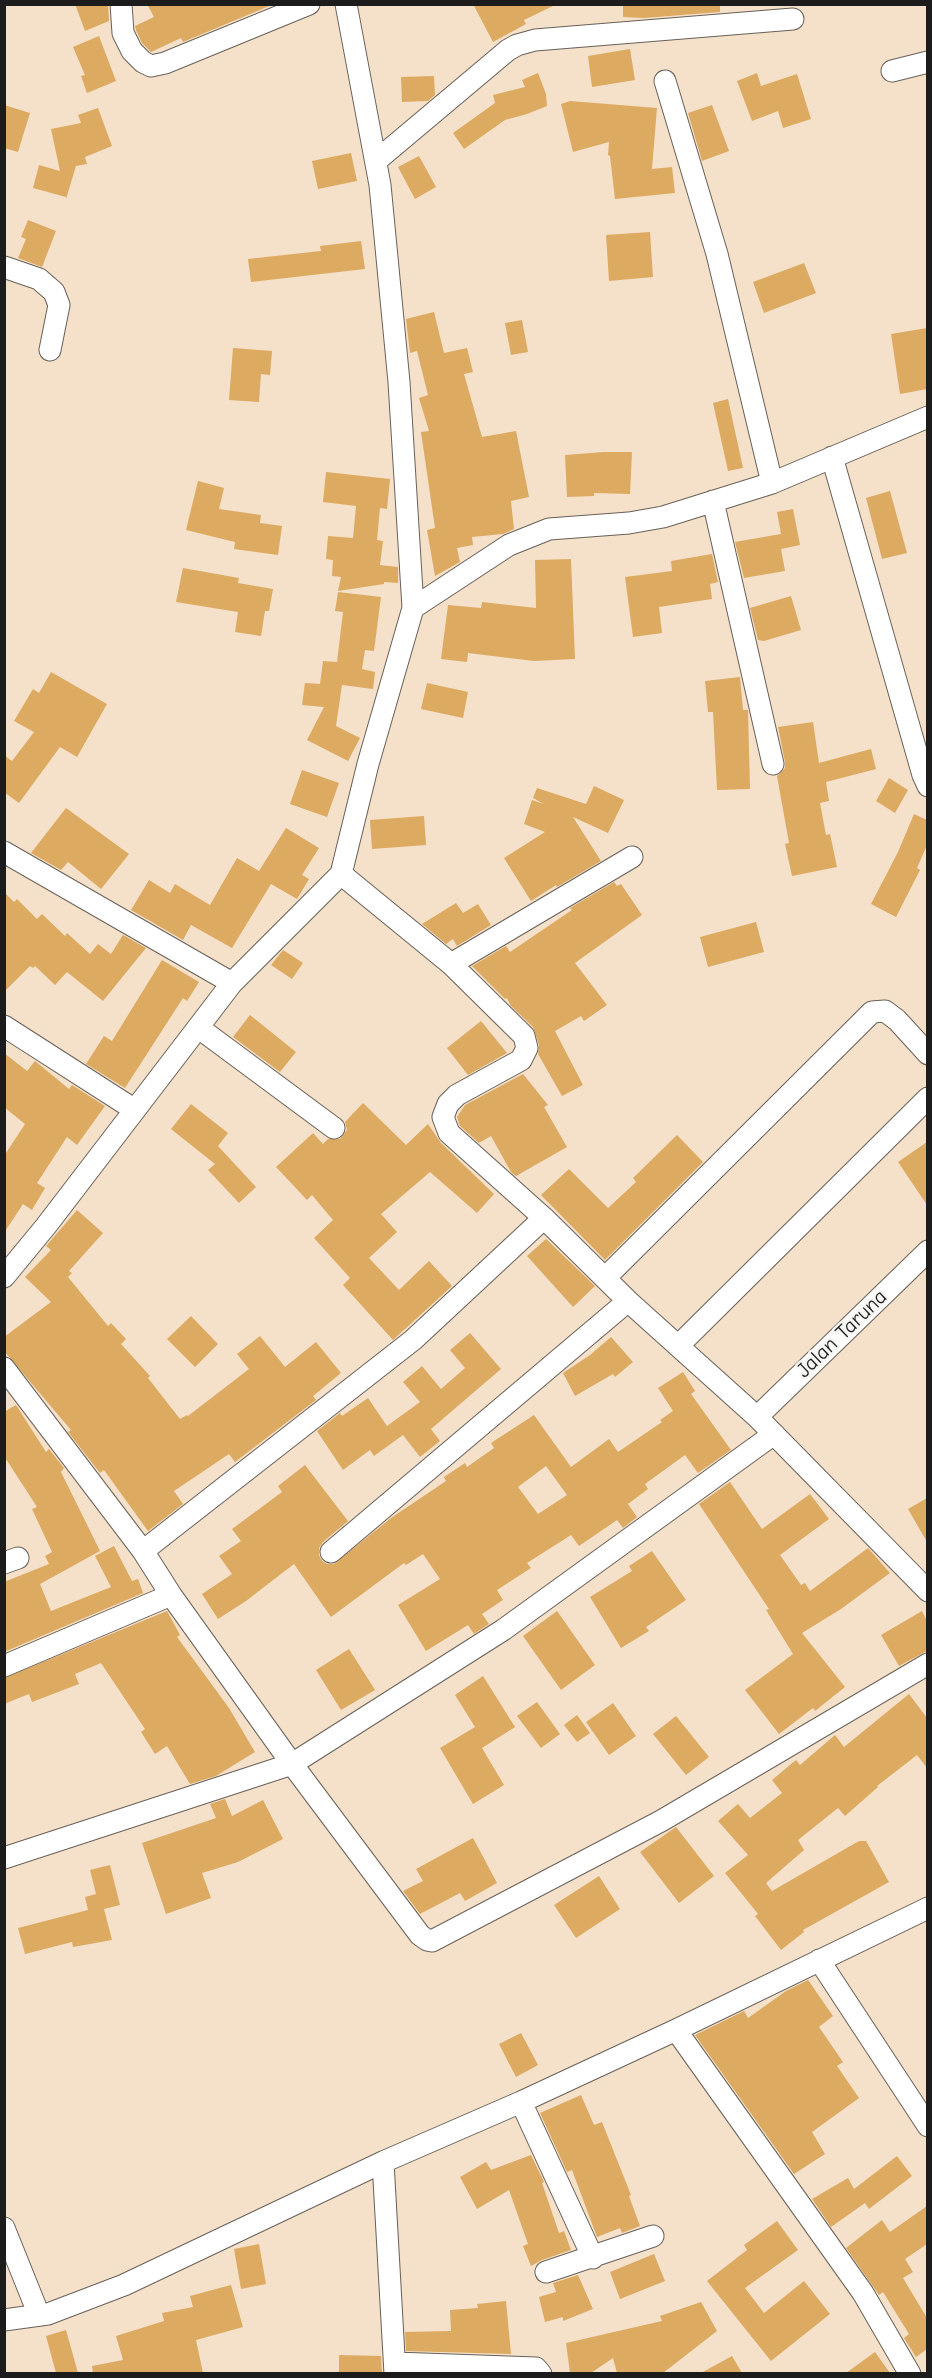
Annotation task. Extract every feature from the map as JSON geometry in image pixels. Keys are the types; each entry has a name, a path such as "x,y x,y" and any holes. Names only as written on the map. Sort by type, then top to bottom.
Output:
{"street":[{"path":"121,4 123,33 132,51 143,62 151,66 165,63 309,4"},
{"path":"4,1277 46,1226 232,982 340,874 368,764 413,608 399,382 380,185 346,4"},
{"path":"376,161 517,45 535,40 793,19"},
{"path":"892,71 927,62"},
{"path":"665,81 717,254 772,483"},
{"path":"4,267 39,279 54,291 59,305 50,350"},
{"path":"413,608 509,545 549,529 629,523 663,517 772,483 927,417"},
{"path":"832,458 927,786"},
{"path":"713,501 773,764"},
{"path":"4,852 232,982"},
{"path":"451,964 632,857"},
{"path":"340,874 451,964 524,1036 527,1048 520,1060 457,1095 448,1104 442,1117 449,1133 544,1218 628,1301 757,1417 927,1591"},
{"path":"605,1278 872,1012 885,1011 897,1020 927,1054"},
{"path":"4,1026 135,1110"},
{"path":"199,1028 334,1128"},
{"path":"678,1346 927,1098"},
{"path":"143,1551 413,1340 544,1218"},
{"name":"Jalan Taruna","path":"757,1417 927,1251"},
{"path":"331,1552 628,1301"},
{"path":"4,1368 143,1551 171,1595 292,1764 420,1935 427,1940 432,1941 661,1821 927,1664"},
{"path":"4,1858 292,1764 503,1630 774,1434"},
{"path":"4,1666 171,1595"},
{"path":"4,2320 48,2314 124,2285 383,2162 521,2102 676,2030 927,1908"},
{"path":"819,1960 927,2126"},
{"path":"676,2030 862,2293 910,2373"},
{"path":"521,2102 593,2258"},
{"path":"383,2162 395,2368 536,2368 541,2373"},
{"path":"4,2228 39,2315"},
{"path":"546,2272 653,2236"}],"building":[{"path":"75,4 108,4 109,21 85,31"},
{"path":"147,4 274,4 183,42 181,38 151,52 142,43 135,26 154,17"},
{"path":"473,4 557,4 524,20 526,24 493,42"},
{"path":"623,4 720,4 720,12 644,18 623,17"},
{"path":"99,36 116,81 87,93 81,76 85,75 73,47"},
{"path":"630,49 635,80 592,87 588,56"},
{"path":"538,73 546,94 547,106 505,120 464,149 453,133 495,103 493,95 525,87 522,80"},
{"path":"757,73 761,86 797,74 811,119 783,128 778,111 752,121 737,81"},
{"path":"434,76 435,95 428,101 402,102 401,77"},
{"path":"570,101 657,108 652,169 672,167 675,193 615,199 610,156 608,155 609,142 573,152 561,104"},
{"path":"4,105 30,113 18,152 4,148"},
{"path":"712,105 729,151 702,161 688,113"},
{"path":"98,108 112,146 85,157 87,164 76,166 66,199 66,197 33,188 39,165 60,171 51,129 81,123 78,115"},
{"path":"351,153 357,181 318,189 312,161"},
{"path":"419,156 436,187 415,199 398,167"},
{"path":"28,220 56,231 42,267 18,258 26,239 21,237"},
{"path":"650,232 653,277 609,281 606,235"},
{"path":"361,241 365,269 251,282 248,259 321,251 320,246"},
{"path":"804,263 816,293 764,313 753,282"},
{"path":"434,312 444,353 467,348 473,372 464,374 482,437 516,431 529,497 511,501 514,529 503,534 472,537 473,545 457,548 460,562 435,576 427,530 435,528 421,432 429,431 419,398 428,395 417,351 410,353 406,319"},
{"path":"522,320 528,352 511,355 505,323"},
{"path":"927,328 927,389 900,394 891,334"},
{"path":"233,348 272,351 270,375 261,374 259,402 229,400"},
{"path":"728,399 743,468 728,471 713,403"},
{"path":"632,452 630,494 594,493 594,496 567,497 565,455"},
{"path":"326,472 390,479 387,509 380,508 377,540 383,541 380,565 398,567 398,583 384,582 384,584 338,591 341,577 332,576 333,560 326,559 328,536 353,538 356,506 323,502"},
{"path":"198,481 224,488 219,509 261,515 260,523 282,526 278,555 234,549 235,542 186,530"},
{"path":"890,491 907,553 882,559 866,498"},
{"path":"793,509 800,545 781,549 785,571 744,578 735,542 781,534 777,512"},
{"path":"712,554 718,582 710,584 712,599 659,607 662,633 633,637 625,577 672,571 671,561"},
{"path":"571,559 575,659 534,661 468,653 467,662 441,659 448,605 481,608 482,602 536,608 535,560"},
{"path":"183,568 239,578 238,583 273,589 269,611 265,611 261,636 235,632 238,612 176,602"},
{"path":"338,592 381,597 374,651 365,650 362,669 375,672 373,689 342,685 336,726 360,738 348,761 307,740 324,707 302,705 305,683 320,684 323,661 337,662 343,612 335,611"},
{"path":"791,596 801,630 764,641 758,640 750,608"},
{"path":"51,672 107,704 77,757 60,747 19,803 4,792 4,755 12,761 34,732 14,721 33,689 39,693"},
{"path":"740,677 743,710 748,710 750,789 717,790 713,712 708,712 705,681"},
{"path":"427,683 468,692 463,718 421,709"},
{"path":"813,722 819,763 871,749 876,769 826,782 829,801 820,803 826,835 830,834 837,867 792,876 785,844 789,843 777,776 785,768 778,727"},
{"path":"302,770 339,783 327,817 290,804"},
{"path":"889,778 908,790 895,813 876,801"},
{"path":"594,786 624,800 608,833 573,817 601,861 531,901 504,858 545,832 524,824 532,800 544,804 533,798 537,788 586,804"},
{"path":"66,808 129,854 101,889 68,862 61,870 31,853"},
{"path":"914,814 927,820 927,845 917,868 920,870 896,917 871,904 898,852"},
{"path":"424,816 426,845 372,849 370,820"},
{"path":"286,828 319,848 302,875 309,879 297,899 271,884 232,948 191,925 183,940 131,910 149,880 170,893 175,884 210,905 237,858 259,871"},
{"path":"614,882 617,886 621,884 642,915 575,963 607,1005 584,1021 581,1016 555,1031 583,1085 562,1096 538,1054 539,1045 533,1027 511,1006 507,998 505,999 472,966 506,946 510,952 572,910 570,908"},
{"path":"4,892 14,902 17,899 37,919 42,914 65,936 67,933 90,954 98,944 111,954 123,935 146,948 103,1001 67,972 55,985 35,966 33,968 30,966 4,992"},
{"path":"456,903 463,913 478,904 491,925 457,946 453,939 446,944 422,924"},
{"path":"756,922 764,952 708,967 700,937"},
{"path":"283,950 303,963 292,979 271,965"},
{"path":"162,960 199,982 187,1001 183,998 125,1088 86,1064 104,1036 112,1041"},
{"path":"250,1015 296,1052 280,1072 233,1037"},
{"path":"481,1021 507,1053 468,1075 447,1048"},
{"path":"4,1053 27,1071 35,1061 69,1089 72,1085 105,1106 77,1145 67,1137 37,1183 45,1188 32,1210 23,1204 4,1233 4,1156 25,1124 4,1107"},
{"path":"523,1074 548,1105 544,1107 567,1147 516,1176 511,1172 491,1136 479,1143 460,1126 457,1117 465,1105"},
{"path":"363,1103 406,1145 428,1124 441,1143 494,1194 477,1213 430,1172 381,1214 397,1232 369,1258 399,1290 429,1261 452,1286 393,1340 343,1285 350,1278 314,1238 333,1220 312,1195 307,1200 276,1167 313,1133 323,1144 328,1139 340,1139 347,1130 345,1122"},
{"path":"191,1104 228,1133 218,1146 256,1187 239,1203 208,1170 215,1164 171,1129"},
{"path":"677,1135 703,1162 605,1260 541,1195 569,1169 608,1208 636,1182 633,1178"},
{"path":"927,1142 927,1205 898,1162"},
{"path":"77,1210 103,1233 69,1271 72,1273 68,1277 108,1326 111,1323 126,1339 121,1344 150,1376 148,1378 180,1419 188,1416 249,1369 237,1354 260,1336 285,1367 316,1342 341,1373 313,1396 316,1400 235,1462 229,1454 174,1491 183,1504 148,1531 104,1470 100,1473 68,1432 71,1430 4,1351 4,1337 51,1302 25,1277 51,1250 46,1246"},
{"path":"546,1239 595,1286 573,1307 527,1256"},
{"path":"191,1316 218,1344 195,1367 167,1339"},
{"path":"470,1333 501,1369 431,1429 440,1441 420,1457 403,1435 374,1456 370,1450 343,1470 317,1431 340,1413 342,1416 368,1398 387,1426 420,1402 403,1382 422,1366 441,1389 465,1368 450,1350"},
{"path":"611,1337 633,1362 615,1377 613,1374 575,1396 563,1373"},
{"path":"683,1372 695,1391 691,1394 731,1450 698,1473 685,1455 645,1484 648,1489 628,1504 637,1517 623,1528 617,1520 579,1546 571,1535 527,1563 531,1568 497,1590 503,1600 482,1614 489,1624 474,1634 468,1625 426,1651 398,1605 440,1579 423,1554 406,1565 404,1563 331,1617 294,1564 246,1601 218,1619 202,1594 232,1574 219,1556 241,1541 232,1529 282,1492 278,1486 305,1465 348,1521 319,1548 322,1561 334,1564 391,1518 446,1481 444,1477 465,1463 467,1467 494,1448 491,1443 534,1415 571,1467 609,1439 618,1452 662,1422 660,1420 673,1411 658,1388","holes":["546,1466 567,1495 538,1514 518,1487"]},
{"path":"16,1405 46,1452 49,1449 64,1468 61,1472 100,1551 40,1584 51,1611 111,1587 95,1556 114,1546 132,1581 138,1579 143,1593 4,1652 4,1582 49,1564 45,1556 52,1552 32,1509 37,1507 4,1456 4,1412"},
{"path":"730,1482 762,1529 810,1494 829,1519 780,1555 801,1585 805,1583 810,1591 868,1548 890,1573 841,1609 802,1633 845,1687 815,1711 813,1708 779,1734 745,1690 793,1654 766,1610 769,1609 699,1504"},
{"path":"927,1498 927,1542 908,1509"},
{"path":"652,1551 686,1600 646,1627 649,1631 621,1648 590,1597 632,1571 629,1566"},
{"path":"167,1611 180,1635 177,1637 229,1708 255,1752 216,1776 190,1784 167,1746 155,1754 141,1732 145,1729 101,1663 75,1674 79,1684 32,1702 29,1694 4,1704 4,1678"},
{"path":"557,1611 595,1665 561,1690 523,1636"},
{"path":"922,1611 927,1621 927,1651 899,1666 881,1635"},
{"path":"349,1649 375,1690 341,1710 316,1670"},
{"path":"483,1676 515,1727 482,1748 504,1785 473,1804 440,1748 475,1727 455,1695"},
{"path":"909,1694 927,1718 927,1768 917,1755 877,1786 845,1816 838,1808 798,1840 804,1850 766,1883 772,1891 859,1841 866,1841 889,1882 803,1930 804,1932 781,1950 755,1916 758,1914 725,1873 748,1855 718,1821 738,1804 750,1818 782,1793 772,1780 796,1760 800,1765 835,1735 844,1747"},
{"path":"537,1702 560,1734 541,1748 517,1716"},
{"path":"613,1703 636,1736 609,1755 586,1722"},
{"path":"577,1715 590,1733 577,1742 564,1725"},
{"path":"676,1716 709,1757 686,1775 653,1734"},
{"path":"225,1799 232,1816 263,1800 283,1839 238,1862 202,1873 211,1898 166,1914 142,1843 216,1818 210,1804"},
{"path":"676,1827 714,1876 679,1903 640,1852"},
{"path":"473,1838 497,1883 465,1901 460,1893 420,1914 403,1891 423,1881 416,1869"},
{"path":"110,1865 120,1905 104,1909 112,1940 73,1947 72,1942 25,1954 18,1928 88,1910 85,1897 96,1894 90,1870"},
{"path":"599,1876 620,1909 576,1938 554,1905"},
{"path":"808,1980 833,2016 819,2027 843,2062 837,2066 859,2098 812,2132 825,2154 794,2174 695,2035 744,2011 748,2018 786,1991"},
{"path":"521,2033 538,2065 516,2077 499,2044"},
{"path":"581,2095 594,2125 602,2122 631,2195 629,2196 640,2226 622,2233 620,2228 597,2237 572,2170 567,2172 540,2113"},
{"path":"531,2155 544,2182 542,2183 559,2233 564,2231 571,2250 531,2266 523,2246 528,2244 509,2190 477,2209 460,2177 486,2162 491,2170"},
{"path":"897,2156 912,2176 869,2209 865,2203 831,2227 812,2199 848,2178 854,2189"},
{"path":"927,2206 927,2244 905,2259 913,2272 903,2278 927,2318 927,2349 916,2357 904,2338 909,2334 883,2292 879,2295 846,2248 882,2220 890,2232"},
{"path":"777,2221 798,2250 745,2288 764,2313 804,2281 830,2314 771,2361 707,2281 747,2250 744,2245"},
{"path":"259,2244 266,2284 241,2289 234,2249"},
{"path":"654,2254 665,2281 620,2299 610,2272"},
{"path":"578,2275 593,2309 563,2321 563,2317 545,2322 539,2297 556,2292 553,2283"},
{"path":"231,2285 243,2327 196,2340 203,2373 93,2373 92,2366 123,2360 116,2336 164,2321 162,2313 193,2307 190,2296"},
{"path":"506,2301 511,2354 406,2351 405,2332 451,2331 450,2310 478,2308 477,2304"},
{"path":"701,2302 717,2331 663,2373 617,2373 613,2358 591,2373 570,2373 566,2343 662,2321 660,2316"},
{"path":"66,2330 78,2373 56,2373 46,2336"},
{"path":"875,2352 890,2373 846,2373"},
{"path":"339,2355 381,2356 382,2373 339,2373"},
{"path":"732,2356 742,2373 701,2373"}]}
